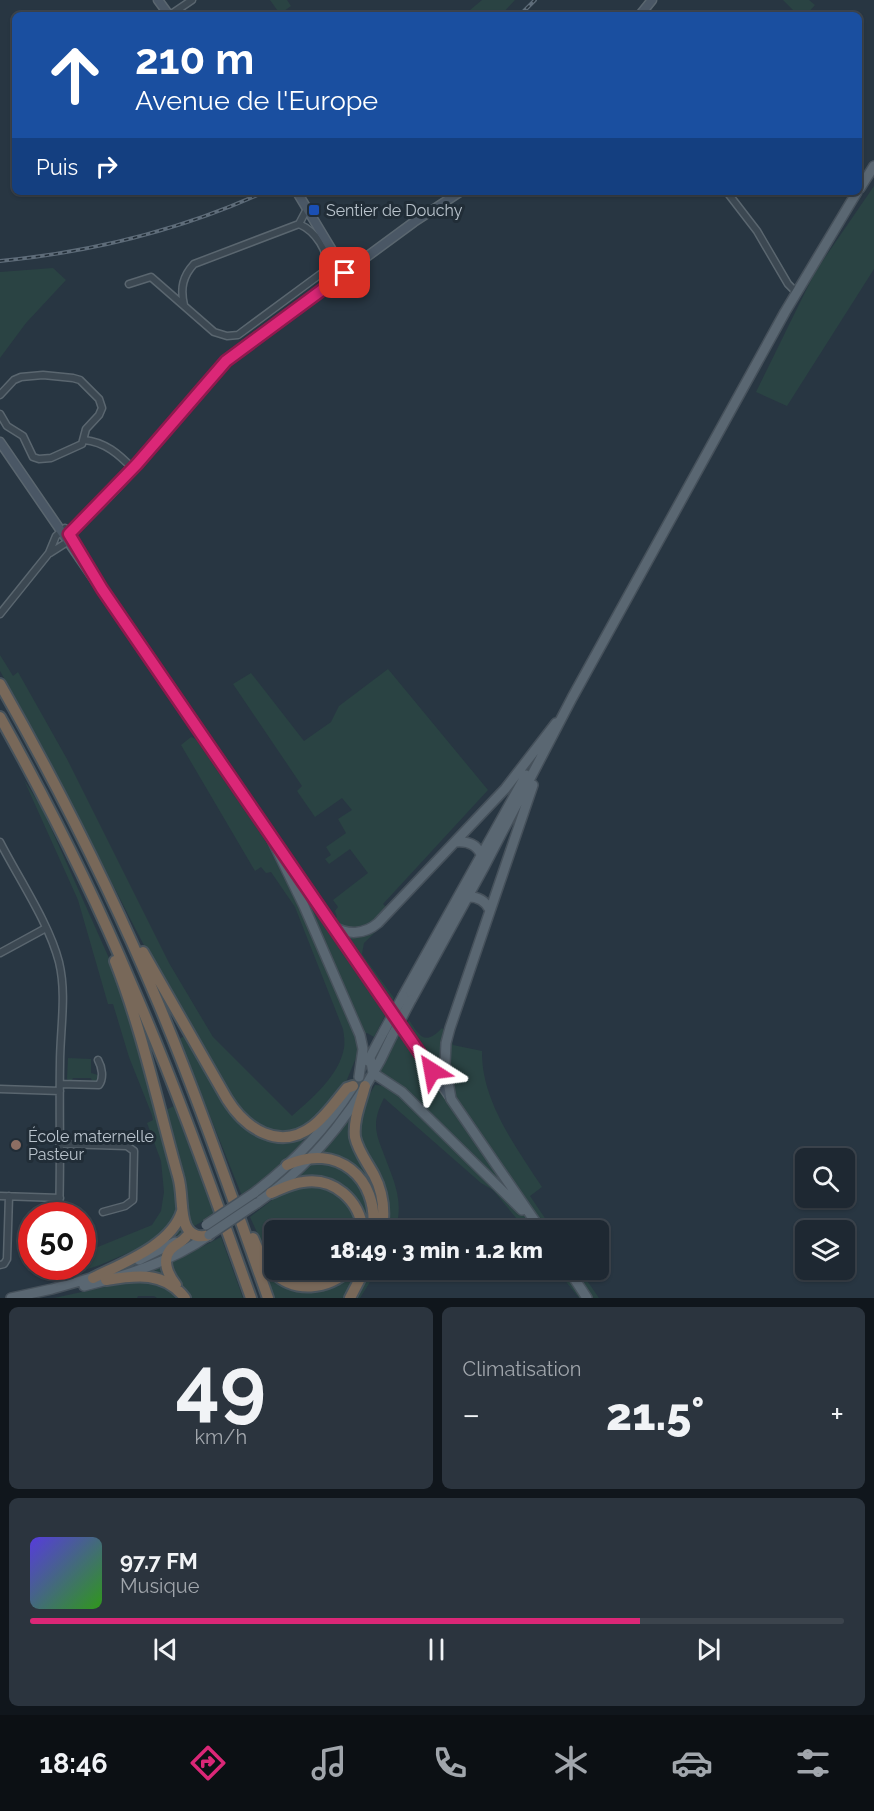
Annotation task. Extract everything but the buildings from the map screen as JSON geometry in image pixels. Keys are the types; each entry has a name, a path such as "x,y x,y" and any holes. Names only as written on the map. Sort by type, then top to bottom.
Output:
{"highway":[{"path":"0,684 94,862 159,1007 213,1144 268,1298"},
{"path":"0,717 80,869 119,954 156,1043 251,1298"},
{"path":"94,862 117,899 167,996 227,1099 246,1123 271,1135 297,1134 316,1124 347,1088 359,1083 355,1134 358,1148 375,1177 381,1194 382,1220"},
{"path":"80,869 128,997 181,1186 185,1223 189,1235"},
{"path":"213,1144 258,1249 264,1258"},
{"path":"288,1165 308,1159 334,1160 347,1166 368,1189 373,1220"},
{"path":"271,1193 304,1181 332,1185 353,1203 360,1220"},
{"path":"96,1276 165,1237 178,1220 183,1204"},
{"path":"183,1295 168,1273 166,1258 170,1250 189,1235 200,1237 207,1230"},
{"path":"106,1280 150,1276 165,1281 183,1295"},
{"path":"286,1280 295,1285 313,1287 336,1280"}],"main road":[{"path":"158,0 168,12"},
{"path":"642,12 652,0"},
{"path":"862,184 874,166"},
{"path":"299,195 345,273"},
{"path":"67,535 133,469 213,374 242,348 421,217 455,195"},
{"path":"407,998 468,897 572,698 796,292 855,195"},
{"path":"0,435 102,589 534,1220"},
{"path":"0,442 67,535"},
{"path":"332,926 356,933 375,926 519,773 572,698"},
{"path":"30,1298 106,1280 166,1258 191,1246 207,1230 288,1165 326,1124 359,1083 373,1073 388,1034 451,910 557,721"},
{"path":"451,1099 445,1070 447,1039 530,790 549,744"},
{"path":"268,832 304,906 360,1035 363,1049 359,1083"},
{"path":"456,842 471,844 481,853 484,867"},
{"path":"451,910 459,899 468,897 482,900 490,910"},
{"path":"360,1035 368,1043 376,1044 386,1041 388,1034"},
{"path":"207,1230 257,1203 308,1159 344,1118 376,1044"},
{"path":"370,1057 373,1073 402,1092 532,1220"},
{"path":"96,1277 146,1257 189,1235"},
{"path":"11,1298 86,1280"},
{"path":"575,1280 587,1298"}],"street":[{"path":"174,12 192,0"},
{"path":"729,195 757,231 788,284 796,292"},
{"path":"172,287 199,262 299,224 307,209"},
{"path":"129,284 150,277 172,287 184,305 214,332 234,336 244,332 326,270 326,259 316,237 311,230 299,224"},
{"path":"183,279 184,305"},
{"path":"234,336 242,348"},
{"path":"0,395 18,377 40,375 73,378 80,380 99,399 102,408 99,415 86,429 84,440 78,447 54,457 35,459 22,436 7,426 0,414"},
{"path":"84,440 96,442 113,450 133,469"},
{"path":"50,554 55,538 67,535"},
{"path":"0,614 67,535"},
{"path":"0,844 46,928 58,960 62,987 60,1202"},
{"path":"0,953 46,928"},
{"path":"0,1089 99,1085 102,1070 98,1060"},
{"path":"61,1144 127,1146 134,1151 133,1200 125,1206 103,1212"},
{"path":"0,1196 60,1198"},
{"path":"0,1265 4,1264 7,1259 9,1196"}],"green space":[{"path":"270,0 287,0 291,6 283,12 279,12"},
{"path":"482,0 515,0 504,12 468,12"},
{"path":"783,0 809,0 815,5 809,12 795,12"},
{"path":"874,186 874,269 787,406 756,392 815,272"},
{"path":"53,268 66,280 26,323 0,358 0,272"},
{"path":"0,655 13,676 18,672 67,759 169,963 213,1037 292,1116 324,1086 337,1068 344,1048 343,1029 295,907 271,872 266,873 261,867 255,871 181,745 191,737 196,739 265,840 298,906 308,901 325,924 337,917 335,911 338,907 333,900 368,873 350,849 329,864 325,859 331,855 326,847 346,833 338,819 352,810 342,798 315,817 297,791 302,786 233,684 251,673 304,741 331,722 339,706 388,669 488,790 383,904 394,914 364,943 362,954 394,998 374,1037 367,1033 356,1037 358,1053 346,1082 327,1108 302,1126 303,1145 242,1196 179,1039 192,1032 0,671"},
{"path":"24,780 42,808 117,976 157,1114 174,1106 214,1215 151,1250 144,1246 96,1266 96,1248 152,1225 161,1211 164,1192 161,1161 147,1123 153,1120 152,1115 129,1057 113,1004 108,1004 78,900"},
{"path":"409,1020 423,1037 431,1037 442,1028 451,1038 453,1045 482,1051 487,1088 511,1140 542,1187 530,1196 546,1220 518,1220 493,1190 481,1183 384,1098 377,1114 376,1129 396,1190 399,1209 398,1220 264,1220 264,1248 250,1217 281,1193 325,1147 355,1111 362,1113 375,1085 386,1087 400,1096 468,1163 380,1072 386,1052"},
{"path":"68,1058 91,1059 91,1073 98,1075 98,1082 93,1084 91,1078 73,1078 71,1082 67,1079"},
{"path":"221,1237 243,1298 138,1296 137,1298 54,1298 123,1283 144,1281 143,1271 180,1258"},
{"path":"268,1280 371,1280 360,1298 274,1298"},
{"path":"565,1280 587,1280 599,1298 579,1298"}],"railway":[{"path":"523,12 535,0"},
{"path":"0,261 68,252 135,237 201,218 257,195"}],"place":[{"name":"Sentier de Douchy","path":"314,210"},
{"name":"École maternelle Pasteur","path":"16,1145"}],"route":[{"path":"345,273 226,361 137,464 69,534 102,589 432,1071"}]}
